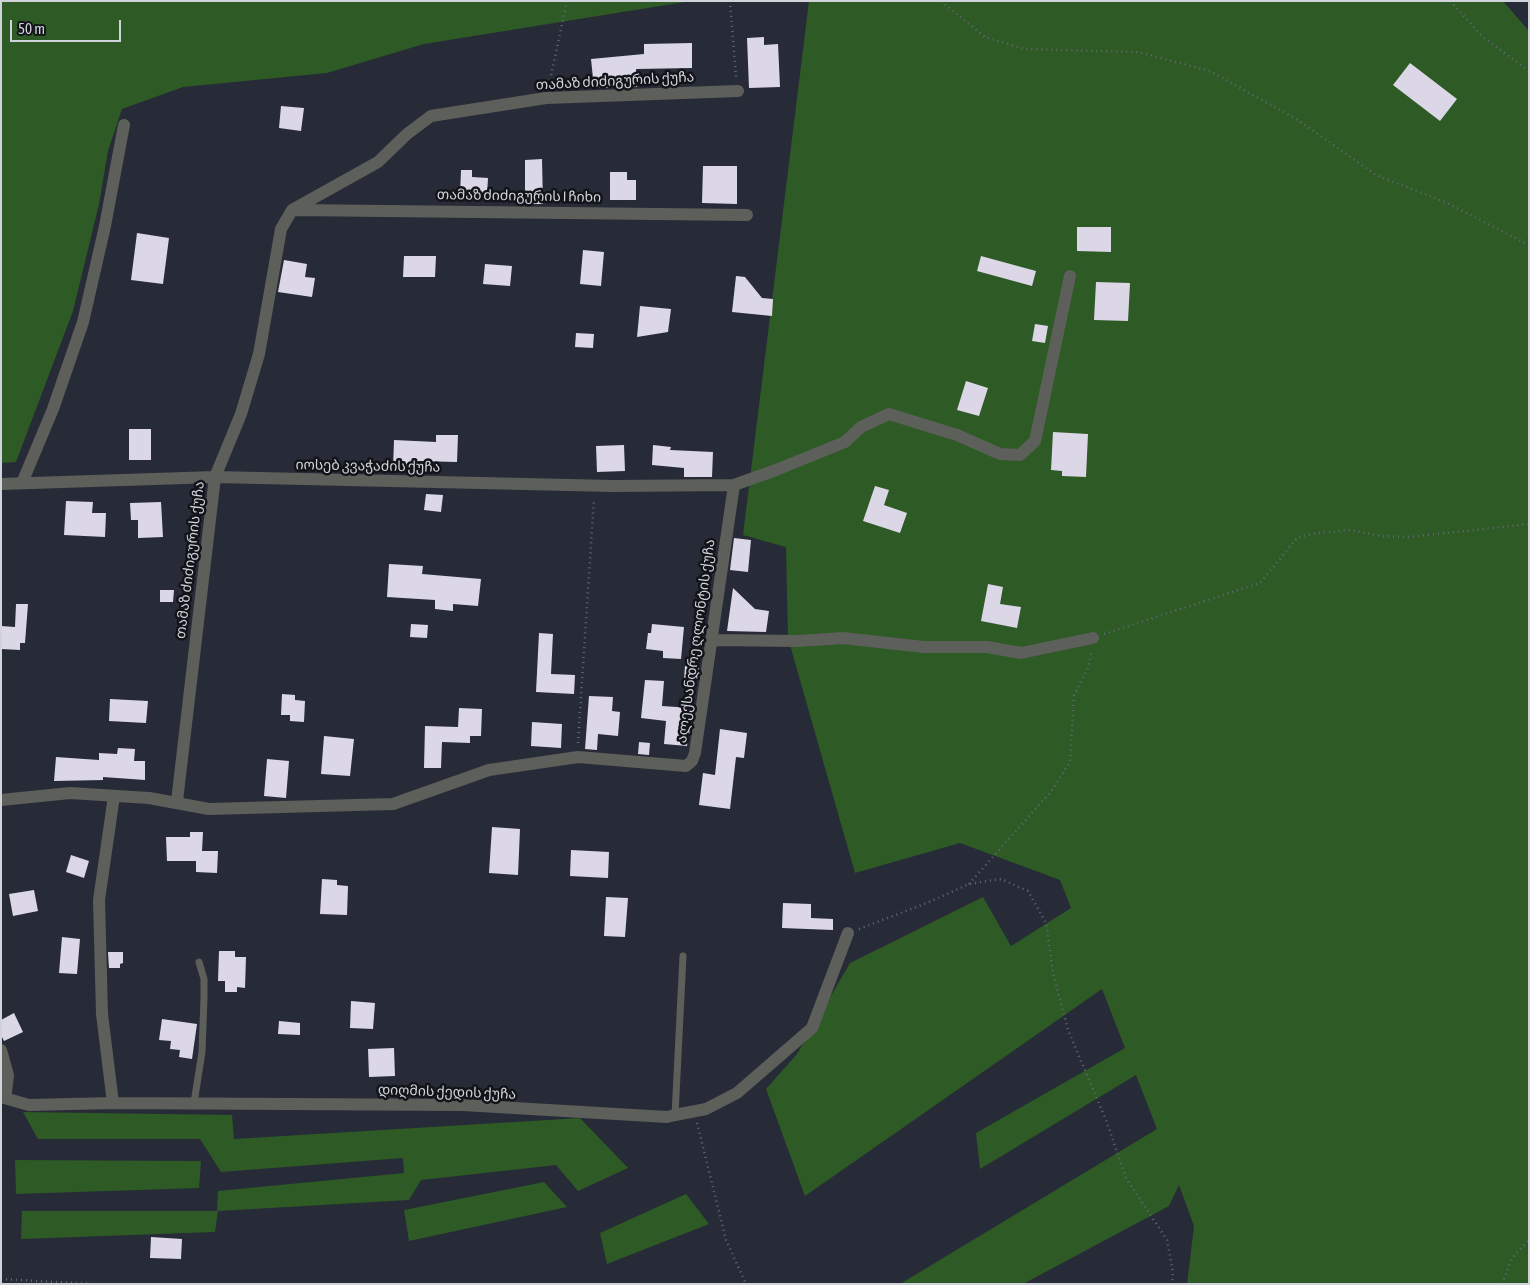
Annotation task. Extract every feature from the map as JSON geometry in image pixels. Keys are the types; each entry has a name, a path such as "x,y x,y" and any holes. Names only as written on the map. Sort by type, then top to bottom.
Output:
{"street":[{"name":"თამაზ ძიძიგურის ქუჩა","path":"177,801 215,477 241,414 259,354 281,229 292,210 378,162 407,134 431,116 546,98 738,91"},
{"path":"22,483 53,409 82,322 105,226 124,125"},
{"name":"თამაზ ძიძიგურის I ჩიხი","path":"292,210 747,215"},
{"path":"734,485 845,442 861,427 889,414 957,435 1000,454 1020,455 1035,441 1070,276"},
{"name":"იოსებ კვაჭაძის ქუჩა","path":"1,484 215,477 595,486 734,485"},
{"name":"ალექსანდრე ღლონტის ქუჩა","path":"1,800 70,793 177,801 210,809 393,804 489,770 578,757 680,767 692,761 713,640 734,485"},
{"path":"713,640 798,641 843,638 924,647 987,647 1020,653 1093,638"},
{"path":"113,1103 102,1014 99,900 114,796"},
{"name":"დიღმის ქედის ქუჩა","path":"1,1050 8,1075 6,1092 1,1098 29,1105 194,1103 463,1105 675,1115 706,1109 737,1093 812,1028 848,933"}],"lane":[{"path":"675,1115 683,956"},
{"path":"194,1103 202,1052 204,998 204,979 199,962"}],"path":[{"path":"546,98 567,1"},
{"path":"730,1 738,91"},
{"path":"941,1 986,37 1024,49 1138,52 1210,71 1298,120 1376,175 1445,202 1529,245"},
{"path":"1450,1 1483,37 1529,71"},
{"path":"578,757 595,486"},
{"path":"969,884 1053,789 1070,762 1074,695 1089,666 1093,638 1260,583 1298,538 1318,533 1350,530 1381,536 1408,537 1529,524"},
{"path":"848,933 927,903 969,884 1001,880 1028,891 1046,923 1053,973 1068,1030 1106,1120 1126,1178 1167,1240 1173,1272 1172,1284"},
{"path":"694,1111 726,1240 746,1284"},
{"path":"1502,1284 1512,1258 1529,1240"},
{"path":"1,1279 94,1284"}],"green space":[{"path":"1,1 691,1 424,44 327,73 183,87 122,109 108,151 99,204 73,311 16,462 1,463"},
{"path":"809,1 1503,1 1529,31 1529,1284 1187,1284 1194,1226 1179,1185 1169,1206 1023,1284 900,1284 1157,1129 1136,1075 980,1169 976,1133 1125,1048 1102,989 805,1196 766,1089 797,1054 850,963 983,897 1011,946 1071,908 1060,880 960,843 855,873 788,638 786,547 743,535"},
{"path":"23,1112 232,1115 234,1139 580,1118 628,1168 578,1191 556,1165 421,1180 409,1200 218,1211 215,1232 21,1239 22,1211 217,1211 218,1191 404,1173 403,1158 221,1172 200,1139 38,1139"},
{"path":"15,1160 201,1161 199,1188 16,1194"},
{"path":"544,1182 567,1207 409,1241 404,1210"},
{"path":"686,1194 709,1224 607,1264 600,1233"}],"building":[{"path":"764,37 764,45 778,44 780,87 749,88 747,38"},
{"path":"692,43 692,68 636,69 637,87 594,88 591,59 644,54 644,44"},
{"path":"1410,63 1457,99 1440,121 1393,85"},
{"path":"281,106 304,108 301,131 279,128"},
{"path":"542,159 543,204 525,204 525,160"},
{"path":"703,166 737,166 737,204 702,203"},
{"path":"461,170 472,170 472,177 488,178 487,196 460,196"},
{"path":"610,172 627,172 627,180 636,180 636,200 610,200"},
{"path":"1077,227 1111,227 1111,252 1077,251"},
{"path":"137,233 169,238 163,284 131,280"},
{"path":"583,250 604,252 601,286 580,284"},
{"path":"404,256 436,256 435,277 403,277"},
{"path":"981,256 1036,271 1032,286 977,271"},
{"path":"284,260 307,264 305,277 315,278 312,297 278,292"},
{"path":"485,264 512,266 510,286 483,284"},
{"path":"736,276 745,277 762,298 773,299 772,316 732,312"},
{"path":"1096,282 1130,283 1128,321 1094,320"},
{"path":"640,306 671,309 668,332 637,337"},
{"path":"1035,324 1048,326 1045,343 1032,341"},
{"path":"576,333 594,334 593,348 575,347"},
{"path":"966,381 988,388 979,416 957,410"},
{"path":"129,429 151,429 151,460 129,460"},
{"path":"1053,432 1088,434 1086,477 1062,476 1062,471 1051,470"},
{"path":"436,435 458,435 457,462 418,461 417,470 393,469 394,440 436,442"},
{"path":"624,445 625,471 597,472 596,446"},
{"path":"653,445 671,447 670,450 713,452 712,477 684,477 684,468 652,465"},
{"path":"875,486 889,490 884,505 907,513 900,533 863,521"},
{"path":"426,494 443,495 441,512 424,510"},
{"path":"66,501 93,502 92,513 106,513 105,537 64,535"},
{"path":"161,502 163,537 138,538 138,520 131,520 130,503"},
{"path":"734,538 751,540 748,572 730,570"},
{"path":"389,564 423,566 422,574 481,579 478,606 453,604 453,611 435,609 435,600 387,597"},
{"path":"988,584 1003,587 1000,604 1021,607 1017,628 981,621"},
{"path":"733,588 755,609 769,611 766,632 727,631"},
{"path":"160,590 174,590 173,602 160,602"},
{"path":"16,604 28,604 25,643 20,643 20,650 1,649 1,626 15,627"},
{"path":"411,624 428,625 427,638 410,637"},
{"path":"652,624 684,627 681,659 663,658 663,651 646,649 648,633 651,633"},
{"path":"539,633 553,634 551,674 575,675 574,694 536,692"},
{"path":"685,666 699,667 697,681 684,680"},
{"path":"645,680 664,681 662,706 691,708 687,746 664,744 666,721 641,718"},
{"path":"282,694 295,695 295,700 305,701 304,722 290,721 290,715 281,715"},
{"path":"589,696 613,697 612,711 620,712 618,736 598,734 597,750 585,749"},
{"path":"110,699 148,701 146,723 109,721"},
{"path":"459,708 482,709 481,736 470,736 470,743 442,742 441,768 424,768 425,726 458,727"},
{"path":"532,722 562,724 561,748 531,746"},
{"path":"720,729 747,733 744,758 736,757 730,809 699,805 703,773 715,775"},
{"path":"324,736 354,739 350,776 321,774"},
{"path":"639,742 650,743 649,755 638,754"},
{"path":"118,748 135,749 134,761 145,761 145,780 103,777 103,780 54,781 56,757 99,760 99,753 117,754"},
{"path":"267,759 289,761 286,798 264,796"},
{"path":"492,827 520,829 518,875 489,873"},
{"path":"190,832 203,832 202,851 218,851 217,873 196,872 196,861 167,861 166,837 190,837"},
{"path":"571,850 609,852 608,878 570,876"},
{"path":"71,855 89,861 84,878 66,872"},
{"path":"322,879 337,880 337,885 348,886 347,915 320,914"},
{"path":"34,890 38,911 13,916 9,894"},
{"path":"606,897 628,898 625,937 604,936"},
{"path":"783,903 811,904 811,918 833,919 833,930 782,928"},
{"path":"62,937 80,939 77,974 59,973"},
{"path":"219,951 235,951 235,957 246,957 245,988 237,987 237,992 225,992 225,981 218,981"},
{"path":"108,952 123,952 123,963 120,964 120,968 109,968"},
{"path":"351,1001 375,1003 373,1029 350,1028"},
{"path":"14,1013 23,1032 4,1041 1,1035 1,1020"},
{"path":"162,1019 197,1024 192,1059 179,1057 180,1050 170,1049 171,1041 159,1040"},
{"path":"279,1021 300,1023 300,1035 278,1034"},
{"path":"394,1048 395,1076 369,1077 368,1049"},
{"path":"151,1237 182,1239 181,1259 150,1258"}]}
